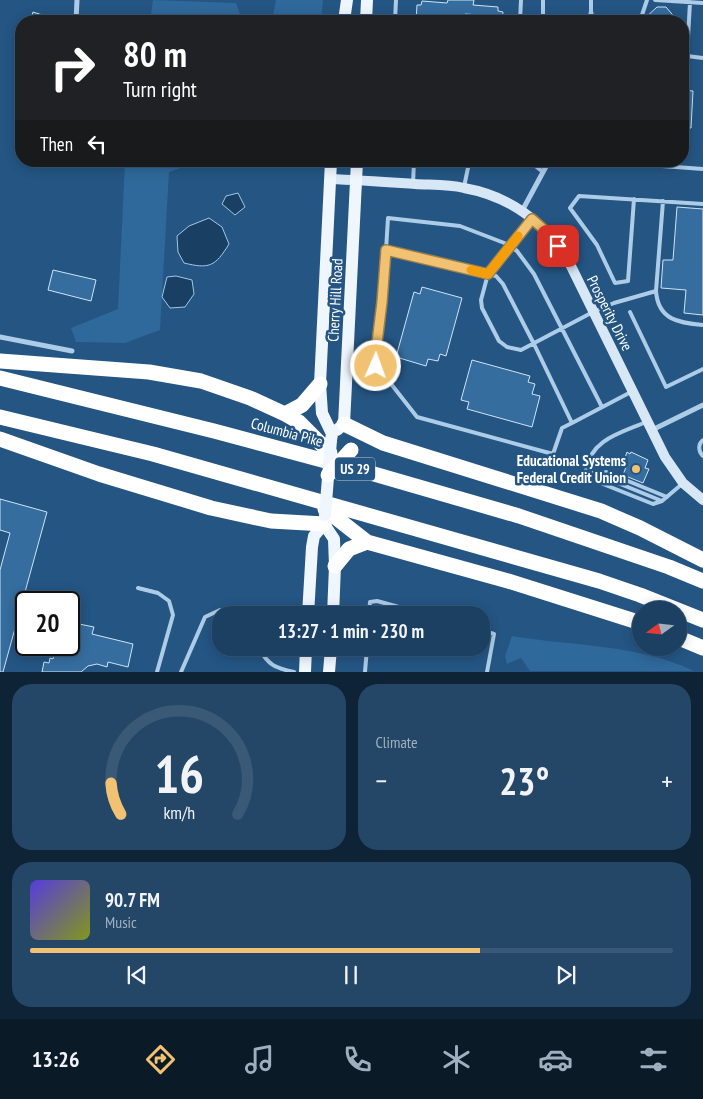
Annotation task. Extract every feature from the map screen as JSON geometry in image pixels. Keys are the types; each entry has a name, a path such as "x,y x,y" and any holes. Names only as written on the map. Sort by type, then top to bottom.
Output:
{"highway":[{"path":"0,360 148,372 201,381 250,398 285,414 299,422 312,435 383,443 601,511 640,528 703,560"},
{"name":"Columbia Pike","path":"0,378 205,429 419,487 519,516 669,566 703,581"},
{"path":"285,414 302,405 320,384"},
{"path":"0,417 153,454 580,576 640,595 703,620"},
{"path":"0,439 100,474 211,508 272,521 327,516 367,542 508,581 632,620"},
{"path":"328,475 351,450 362,444 383,443"},
{"path":"336,566 349,549 367,542"},
{"path":"688,642 703,648"}],"main road":[{"path":"345,15 347,0"},
{"path":"366,15 367,0"},
{"name":"Cherry Hill Road","path":"331,167 320,384 322,413 334,438"},
{"name":"Cherry Hill Road","path":"327,516 328,475 334,438 357,167"},
{"path":"327,516 334,539 336,566 334,606"},
{"path":"309,606 314,536 327,516"},
{"path":"305,672 306,656"},
{"path":"329,672 330,656"}],"street":[{"path":"76,15 77,0"},
{"path":"522,211 546,167"},
{"name":"Prosperity Drive","path":"330,179 464,187 496,197 522,211 532,219 550,235 568,260 665,457 683,483 703,500"},
{"path":"0,337 72,351"},
{"path":"650,425 703,405"}],"lane":[{"path":"395,15 396,0"},
{"path":"520,15 521,0"},
{"path":"543,0 543,15"},
{"path":"591,0 591,13"},
{"path":"642,15 647,0"},
{"path":"655,0 703,3"},
{"path":"689,15 690,2"},
{"path":"689,57 703,58"},
{"path":"413,184 414,167"},
{"path":"464,187 468,167"},
{"path":"537,167 543,172"},
{"path":"672,167 703,169"},
{"path":"634,200 628,280 615,283 597,245 570,208 579,196 703,204"},
{"path":"663,202 657,299 662,311 671,319 683,324 703,325"},
{"path":"602,407 534,274 517,251 510,246 460,226 388,218 382,302 375,359 376,366 417,417 553,454 562,428 633,391"},
{"path":"532,219 488,274 480,300 498,341 506,347 521,350 593,312 614,303 656,291"},
{"path":"386,250 496,276 503,284 572,423"},
{"path":"630,312 666,387 703,369"},
{"path":"650,425 598,445 589,456 586,470 662,501 683,483"},
{"path":"703,440 699,448 703,456"},
{"path":"599,476 606,472 667,497"},
{"path":"138,588 158,593 169,601 173,615 157,672"},
{"path":"370,606 370,602 377,601 395,606"},
{"path":"181,672 205,617 212,614"},
{"path":"490,633 494,634 490,653"},
{"path":"263,656 278,669 294,672"},
{"path":"365,672 366,656"},
{"path":"486,672 489,656"}],"shaded area":[{"path":"153,0 236,3 240,14 243,15 151,15"},
{"path":"276,0 323,0 322,15 273,15"},
{"path":"125,167 183,167 169,172 160,330 125,343 76,342 71,328 118,309"},
{"path":"238,193 245,207 235,215 222,204 226,196"},
{"path":"209,218 222,227 229,244 220,258 211,264 200,266 184,263 178,252 177,236 189,226"},
{"path":"176,276 192,280 194,294 185,307 170,308 162,297 167,277"},
{"path":"512,636 628,651 632,652 632,656 650,656 673,662 694,671 530,671 521,658 507,664 505,656"}],"building":[{"path":"448,0 474,0 473,5 498,7 498,11 503,12 503,15 416,15 417,5 421,5 422,1 447,3"},
{"path":"657,7 666,7 673,15 648,15"},
{"path":"689,91 693,91 691,128 689,128"},
{"path":"677,207 703,209 703,315 684,313 686,290 661,288 663,260 673,260"},
{"path":"53,270 96,280 91,301 48,290"},
{"path":"422,287 462,298 446,356 440,354 438,361 428,359 426,366 396,357 414,292 420,294"},
{"path":"472,360 530,376 528,382 535,384 532,394 540,396 532,427 467,409 469,402 461,400"},
{"name":"Educational Systems Federal Credit Union","path":"627,452 648,460 645,468 649,469 643,483 623,475 626,467 622,466"},
{"path":"0,499 47,512 25,591 15,591 15,628 3,672 0,672 0,570 10,533 0,530"},
{"path":"80,624 94,627 92,634 133,644 128,667 108,662 107,667 97,664 88,666 81,672 42,672 44,662 49,663 50,658 53,659 54,656 80,656"}],"slow traffic":[{"path":"471,270 488,274 518,236"}],"place":[{"name":"Educational Systems Federal Credit Union","path":"636,469"}],"route":[{"path":"376,366 375,359 386,250 488,274 532,219 550,235 558,246"}]}
